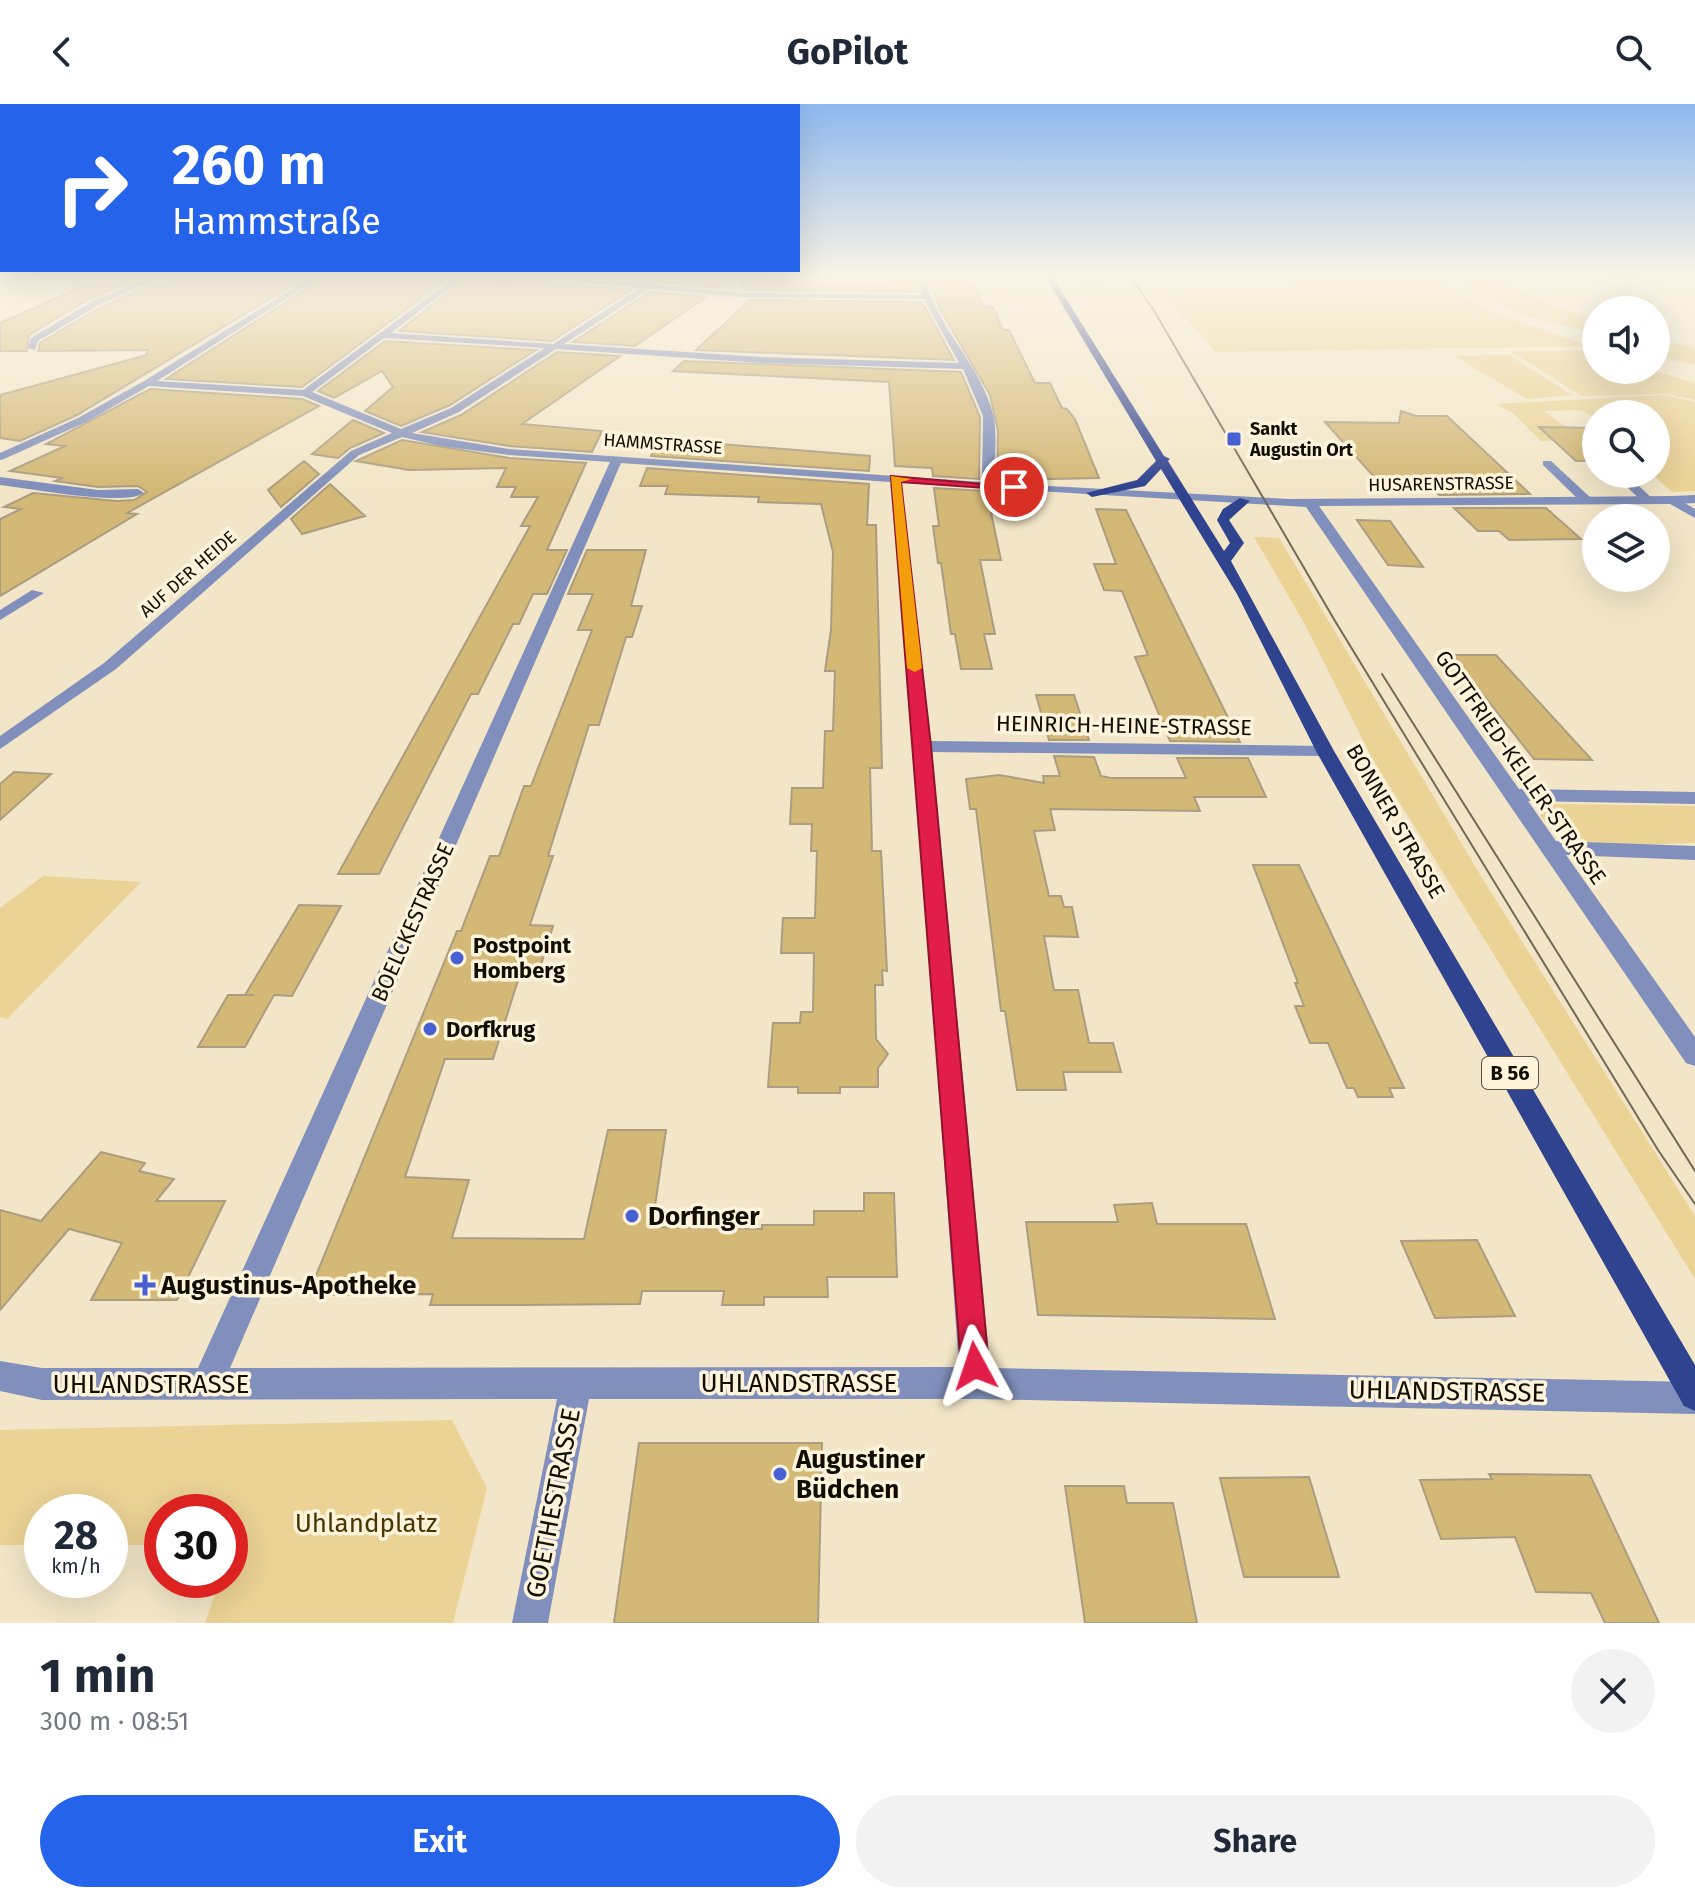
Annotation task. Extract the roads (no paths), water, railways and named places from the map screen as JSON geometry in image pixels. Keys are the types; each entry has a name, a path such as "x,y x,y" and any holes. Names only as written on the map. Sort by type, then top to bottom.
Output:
{"main road":[{"name":"BONNER STRASSE","path":"1093,347 1224,561 1325,751 1695,1396"},
{"path":"1092,493 1141,483 1164,459"},
{"path":"1224,561 1237,543 1223,520 1227,512 1244,501"}],"street":[{"path":"0,457 82,420 205,347"},
{"path":"305,393 367,347"},
{"path":"557,347 762,360 967,366"},
{"name":"AUF DER HEIDE","path":"0,744 110,666 355,453 455,410 557,347"},
{"path":"956,347 988,415 988,485"},
{"name":"HAMMSTRASSE","path":"147,383 305,393 400,433 470,448 1187,499"},
{"name":"BOELCKESTRASSE","path":"207,1384 617,459"},
{"path":"1547,463 1587,501"},
{"path":"895,478 923,746 976,1383"},
{"path":"0,481 98,494 138,493"},
{"path":"1635,488 1648,500"},
{"name":"HUSARENSTRASSE","path":"1187,499 1310,503 1695,499"},
{"path":"1673,500 1695,514"},
{"name":"GOTTFRIED-KELLER-STRASSE","path":"1310,503 1510,795 1695,1056"},
{"path":"0,616 37,593"},
{"name":"HEINRICH-HEINE-STRASSE","path":"923,746 1325,751"},
{"path":"1510,795 1695,798"},
{"path":"1548,848 1695,853"},
{"name":"UHLANDSTRASSE","path":"0,1376 42,1384 976,1383 1695,1396"},
{"name":"GOETHESTRASSE","path":"530,1623 576,1384"}],"tram line":[{"path":"1175,347 1335,621 1658,1150 1695,1204"},
{"path":"1382,674 1695,1171"}],"place":[{"name":"Sankt Augustin Ort","path":"1234,439"},
{"name":"Postpoint Homberg","path":"457,958"},
{"name":"Dorfkrug","path":"430,1029"},
{"name":"Dorfinger","path":"632,1216"},
{"name":"Augustinus-Apotheke","path":"145,1285"},
{"name":"Augustiner Büdchen","path":"780,1474"}],"park label":[{"name":"Uhlandplatz","path":"366,1523"}]}
